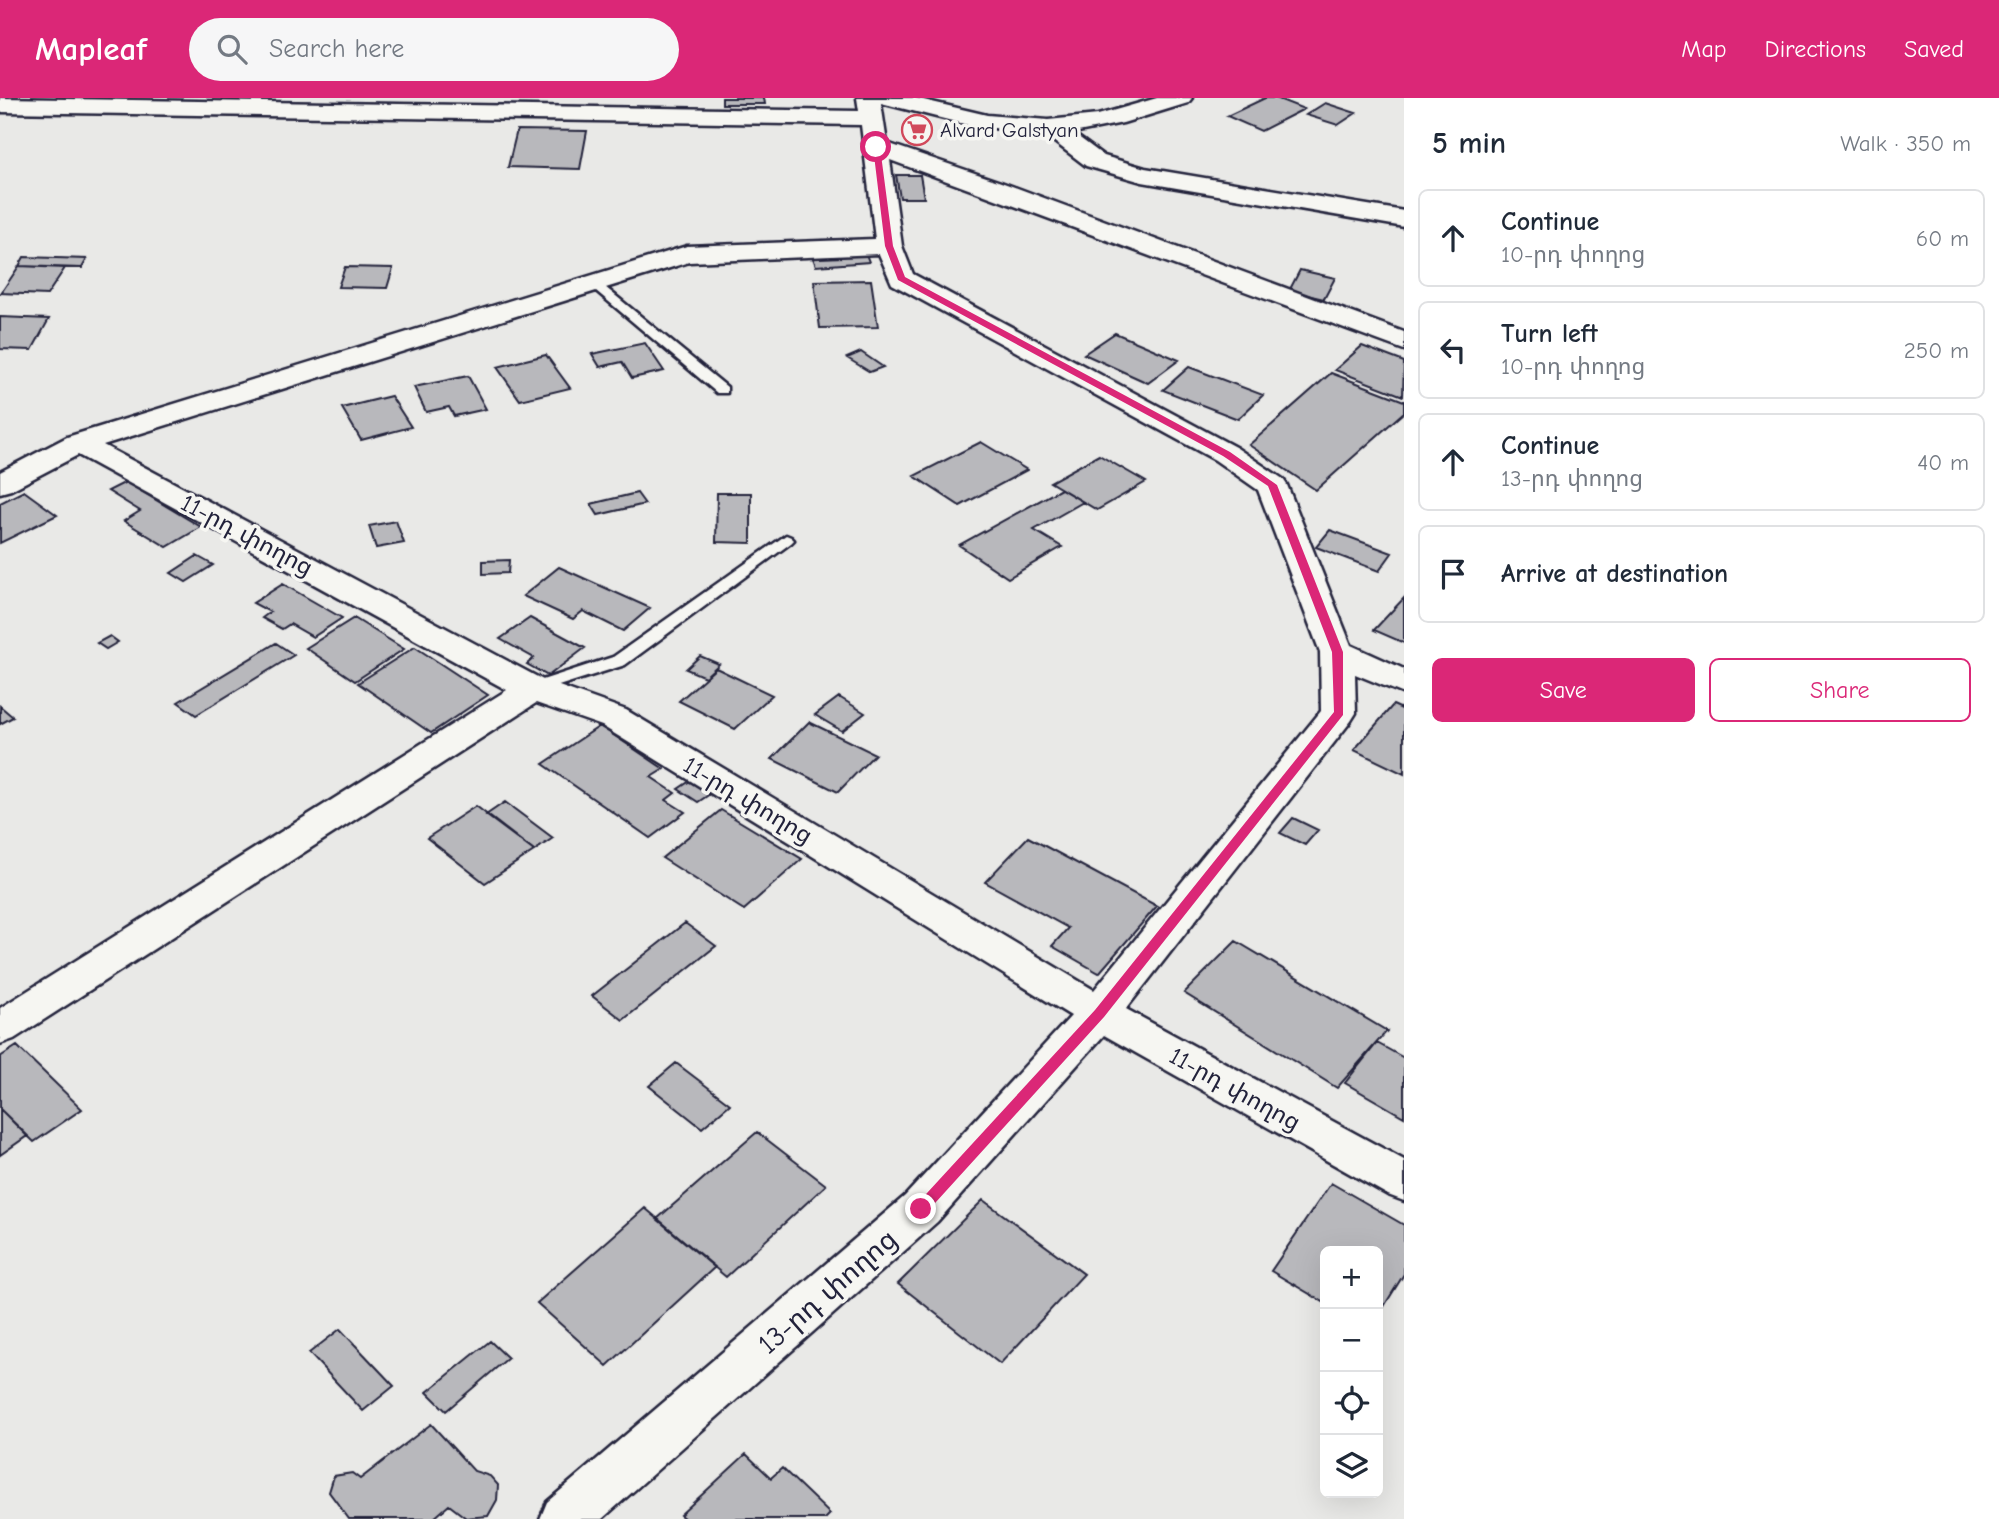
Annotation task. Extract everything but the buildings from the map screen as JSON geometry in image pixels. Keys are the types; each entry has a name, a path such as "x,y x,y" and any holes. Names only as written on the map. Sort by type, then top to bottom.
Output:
{"street":[{"path":"0,105 876,115 1050,127 1116,118 1180,98"},
{"path":"876,115 992,187 1404,342"},
{"name":"13-րդ փողոց","path":"565,1519 921,1209 1099,1013 1339,713 1337,652 1272,485 1226,454 901,278 889,246 876,115"},
{"path":"1050,127 1095,161 1142,175 1404,219"},
{"path":"0,484 78,443 687,254 889,246"},
{"name":"11-րդ փողոց","path":"78,443 533,689 614,719 1099,1013 1404,1182"},
{"path":"1337,652 1404,682"},
{"path":"0,1028 533,689"}],"lane":[{"path":"594,282 722,390"},
{"path":"533,689 619,661 786,540"}],"place":[{"name":"Alvard Galstyan","path":"917,130"}],"route":[{"path":"876,147 889,246 901,278 1226,454 1272,485 1337,652 1339,713 1099,1013 921,1209"}]}
